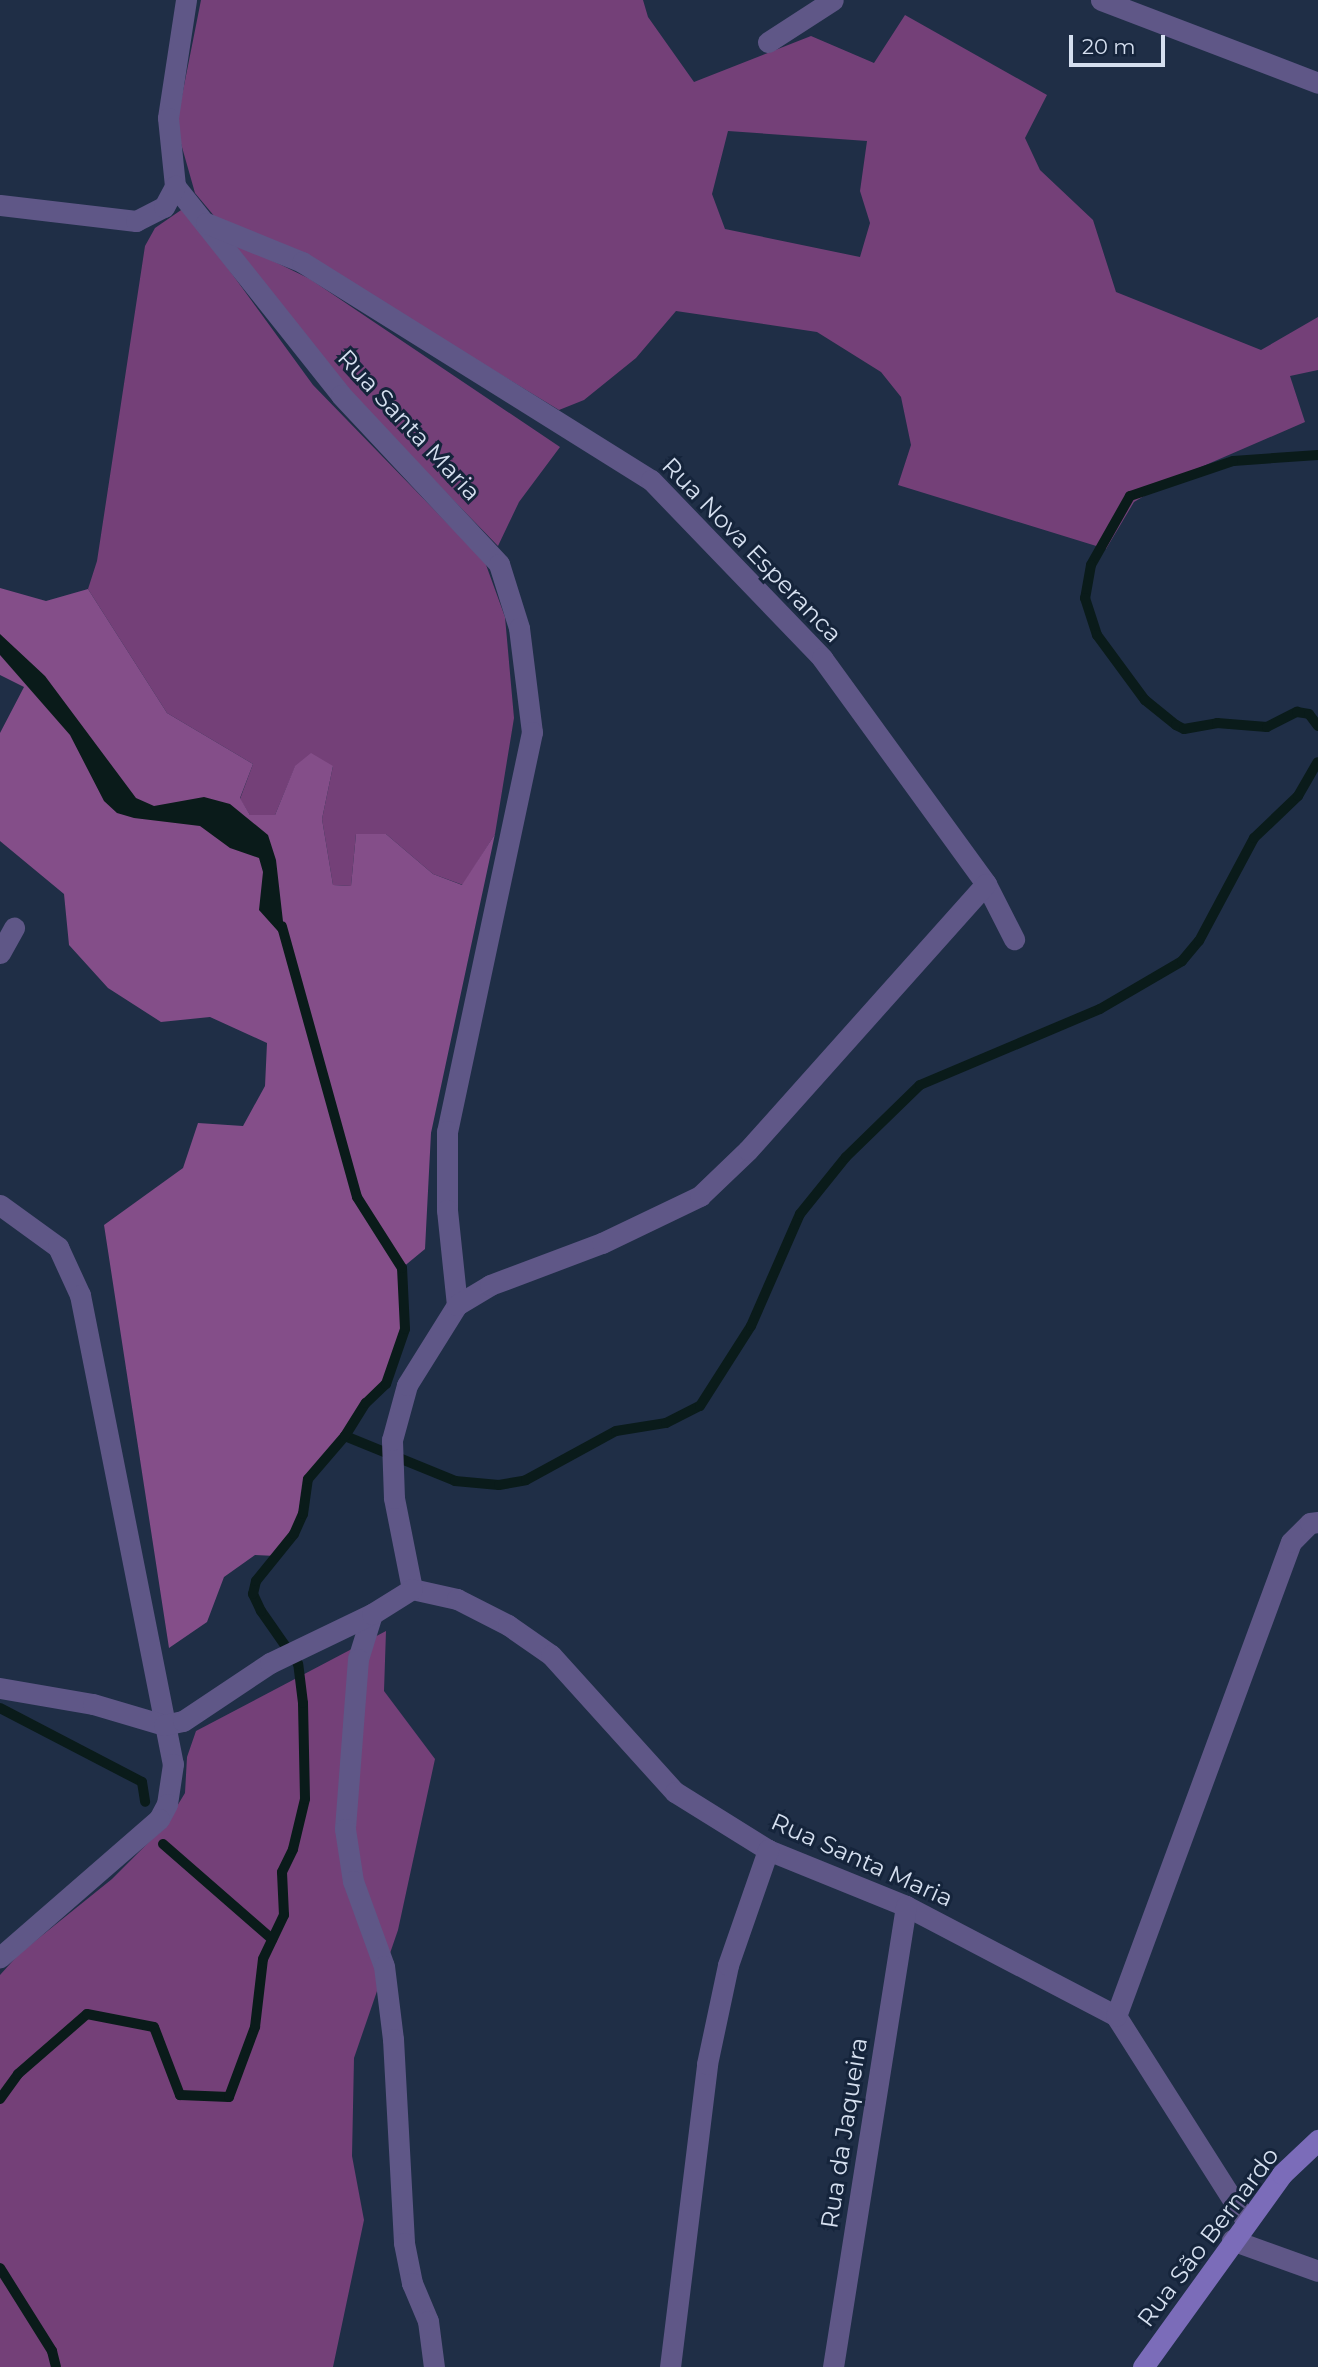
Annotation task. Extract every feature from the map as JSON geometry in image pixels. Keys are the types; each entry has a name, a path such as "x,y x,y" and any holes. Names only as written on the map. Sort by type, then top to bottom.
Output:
{"street":[{"path":"0,205 136,221 164,207 175,186 168,118 186,0"},
{"path":"768,42 834,0"},
{"path":"1101,0 1318,83"},
{"name":"Rua Santa Maria","path":"175,186 341,395 499,564 519,628 532,732 447,1131 447,1210 457,1305"},
{"name":"Rua Nova Esperanca","path":"206,223 302,262 651,480 822,658 986,884 1014,939"},
{"path":"0,1688 93,1704 164,1725 202,1712 270,1663 308,1642 372,1614 412,1589 394,1480 393,1440 407,1384 457,1305 490,1285 602,1243 700,1196 748,1150 986,884"},
{"path":"0,953 14,928"},
{"path":"0,1205 58,1247 77,1285 173,1764 167,1804 159,1819 0,1957"},
{"path":"1246,2221 1116,2015 1292,1542 1310,1523 1318,1522"},
{"name":"Rua Santa Maria","path":"412,1589 457,1599 508,1625 551,1655 675,1792 768,1850 906,1906 1116,2015"},
{"path":"372,1614 358,1659 345,1829 353,1881 387,1989 404,2244 412,2283 428,2321 434,2367"},
{"path":"670,2367 707,2064 728,1965 768,1850"},
{"name":"Rua da Jaqueira","path":"833,2367 906,1906"},
{"name":"Rua São Bernardo","path":"1143,2367 1282,2174 1318,2140"},
{"path":"1232,2240 1318,2272"}],"shaded area":[{"path":"201,0 643,0 648,17 694,82 811,36 874,63 905,15 1047,95 1025,138 1040,170 1093,220 1116,292 1261,350 1318,317 1318,370 1290,376 1305,422 1171,480 1134,502 1106,549 898,485 911,445 901,397 881,372 817,332 676,311 636,358 584,400 559,410 333,273 215,217 195,193 176,126","holes":["728,131 867,141 860,191 870,223 860,257 725,229 712,194"]},
{"path":"184,208 313,385 485,562 505,617 514,718 495,834 463,885 433,874 386,834 356,834 351,886 333,885 322,819 333,766 295,767 275,815 250,815 240,799 253,764 167,713 88,589 97,561 145,246 155,228"},
{"path":"224,237 310,279 560,447 519,502 498,546 356,400"},
{"path":"0,588 46,601 88,589 167,713 253,764 240,798 250,815 275,815 295,766 311,753 333,766 322,819 333,885 351,886 356,834 386,834 433,874 462,885 495,834 431,1133 425,1249 402,1268 405,1329 386,1384 366,1403 345,1436 308,1479 303,1514 276,1556 255,1555 224,1577 207,1622 169,1648 104,1225 183,1168 198,1123 243,1126 265,1086 267,1043 210,1017 161,1022 108,988 69,945 64,894 0,841 0,733 24,687 0,675"},
{"path":"0,634 45,676 136,798 154,806 204,797 230,804 268,835 276,860 285,939 259,910 263,872 259,858 230,848 200,826 134,818 117,813 104,801 70,735 0,655"},
{"path":"386,1631 384,1691 435,1759 398,1930 354,2058 352,2156 364,2220 333,2367 0,2367 0,1975 19,1954 112,1879 165,1826 185,1793 187,1757 196,1731"}],"waterway":[{"path":"1318,455 1233,461 1130,496 1091,565 1085,598 1097,635 1145,700 1176,725 1184,729 1217,723 1267,727 1297,712 1309,714 1318,726"},
{"path":"345,1436 455,1481 499,1485 526,1480 616,1431 666,1423 700,1406 751,1326 800,1214 846,1157 920,1085 1100,1009 1182,961 1199,941 1254,838 1298,796 1318,762"},
{"path":"0,2099 18,2074 87,2014 154,2027 180,2095 229,2097 255,2027 263,1959 284,1915 282,1872 293,1849 305,1799 303,1703 298,1664 261,1611 253,1594 256,1581 294,1534 303,1514 308,1479 345,1436 366,1403 386,1384 405,1329 402,1268 357,1197 282,926"},
{"path":"0,1708 142,1782 145,1802"},
{"path":"163,1844 272,1939"},
{"path":"0,2268 52,2351 56,2367"}]}
